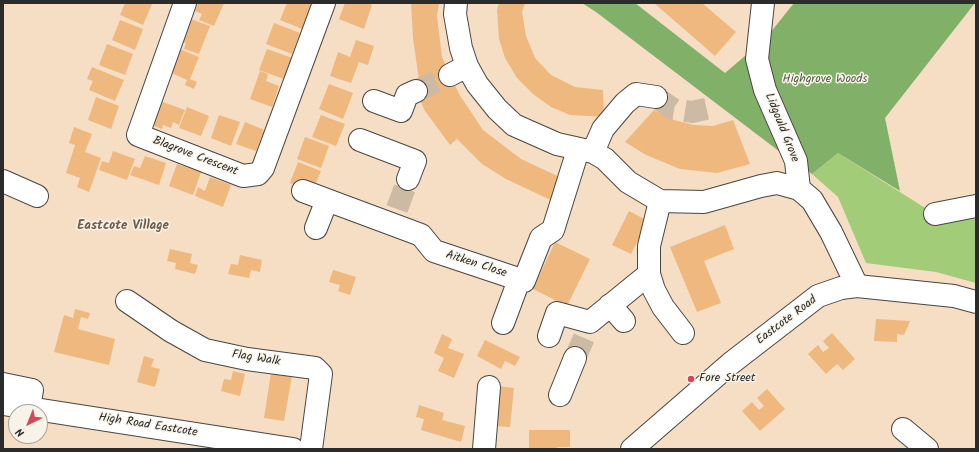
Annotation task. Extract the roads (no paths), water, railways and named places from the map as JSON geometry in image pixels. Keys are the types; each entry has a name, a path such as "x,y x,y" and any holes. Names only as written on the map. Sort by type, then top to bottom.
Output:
{"street":[{"name":"Blagrove Crescent","path":"185,3 138,135 243,176 258,174 263,168 324,3"},
{"path":"456,3 455,14 459,34 459,70 477,84 514,125 543,138 605,159 628,182 660,201 704,202 777,183 799,189 812,200 820,213 857,286"},
{"name":"Lidgould Grove","path":"763,3 757,59 765,90 796,161 799,189"},
{"path":"374,101 401,111 407,95 416,91"},
{"path":"585,151 625,103 636,94 656,97"},
{"path":"360,140 415,161 408,180"},
{"name":"Aitken Close","path":"304,191 327,200 394,217 421,235 434,251 524,281 542,238 553,230 585,151"},
{"path":"3,181 37,196"},
{"path":"316,228 327,200"},
{"path":"660,201 649,246 649,274 654,290 663,307 683,333"},
{"path":"935,214 976,206"},
{"path":"549,336 558,313 588,326 617,313 649,274"},
{"path":"503,323 520,280"},
{"name":"Eastcote Road","path":"632,449 730,364 818,296 841,288 857,286 954,296 976,302"},
{"name":"Flag Walk","path":"127,301 171,331 205,350 315,368 321,374 311,449"},
{"path":"560,395 575,358"},
{"path":"3,384 32,390 30,404"},
{"path":"484,449 489,386"},
{"name":"High Road Eastcote","path":"48,412 213,443 294,449"},
{"path":"903,429 927,449"}],"tunnel":[{"path":"416,91 450,75"},
{"path":"656,97 673,109 692,112 710,108"},
{"path":"397,209 408,179"},
{"path":"575,358 587,331"}],"place":[{"name":"Fore Street","path":"691,379"}],"district":[{"name":"Eastcote Village","path":"123,227"}],"park label":[{"name":"Highgrove Woods","path":"825,80"}]}
